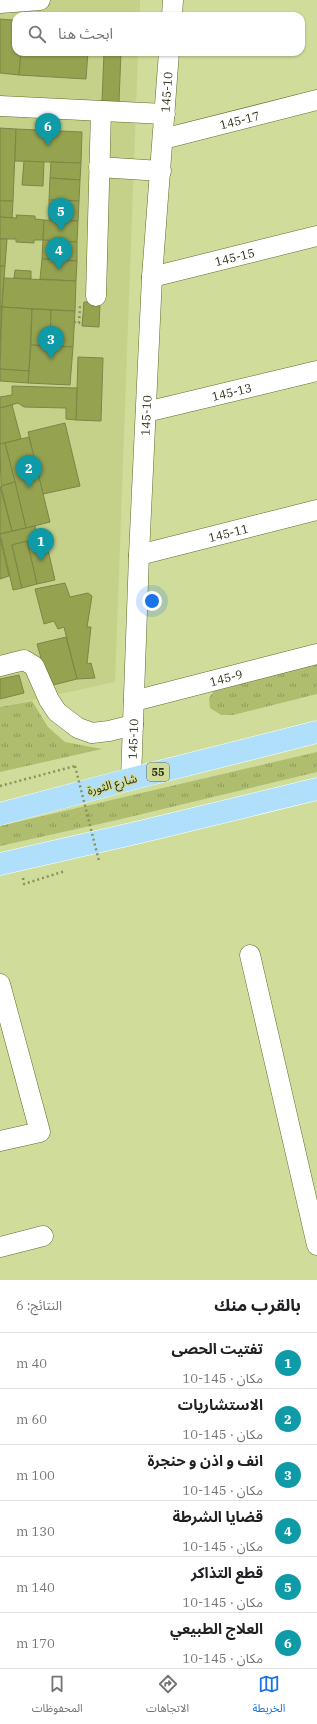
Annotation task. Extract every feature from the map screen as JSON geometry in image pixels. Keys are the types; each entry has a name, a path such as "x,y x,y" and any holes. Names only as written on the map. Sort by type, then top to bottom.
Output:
{"main road":[{"name":"شارع الثورة","path":"0,814 317,732"},
{"path":"0,864 317,789"}],"street":[{"path":"0,3 40,0"},
{"path":"172,12 173,0"},
{"name":"145-10","path":"131,779 139,555 152,277 169,56"},
{"name":"145-17","path":"163,138 317,100"},
{"path":"0,106 165,114"},
{"path":"96,296 101,111"},
{"path":"99,167 161,171"},
{"name":"145-15","path":"152,277 317,236"},
{"name":"145-13","path":"146,412 317,371"},
{"name":"145-11","path":"139,555 317,510"},
{"name":"145-9","path":"134,701 317,654"},
{"path":"0,666 24,660 34,666 49,700 57,712 78,728 92,733 109,731 133,724"},
{"path":"250,955 317,1245"},
{"path":"0,984 40,1132 0,1141"},
{"path":"0,1247 43,1236"}],"path":[{"path":"0,786 75,766 99,861"},
{"path":"24,884 69,870"}],"shaded area":[{"path":"0,0 140,0 140,12 12,12 12,56 138,56 115,682 0,707"}],"green space":[{"path":"317,663 317,694 233,715 221,715 210,708 209,698 216,688"},
{"path":"32,701 48,727 65,742 102,749 0,772 0,707"},
{"path":"317,752 317,772 117,820 0,846 0,826"}],"building":[{"path":"0,19 12,20 12,56 21,56 19,75 0,73"},
{"path":"21,56 88,56 86,79 19,75"},
{"path":"104,56 121,56 119,102 102,101"},
{"path":"0,128 16,129 13,201 0,201"},
{"path":"16,129 82,132 81,163 15,161"},
{"path":"24,161 44,162 43,186 22,185"},
{"path":"51,162 81,163 80,180 50,178"},
{"path":"50,178 80,180 79,201 49,200"},
{"path":"49,200 79,201 78,221 49,219"},
{"path":"0,201 13,201 12,218 0,217"},
{"path":"16,215 35,216 35,219 44,220 43,240 34,240 34,243 16,242 16,239 0,239 0,217 17,218"},
{"path":"44,220 78,221 77,242 43,240"},
{"path":"0,239 7,239 5,266 0,266"},
{"path":"43,240 77,242 77,261 42,259"},
{"path":"42,259 77,261 76,281 40,279"},
{"path":"0,266 5,266 2,307 0,307"},
{"path":"15,270 31,271 31,279 14,278"},
{"path":"4,278 76,281 75,311 2,307"},
{"path":"84,302 100,303 99,327 82,326"},
{"path":"0,307 2,307 0,347"},
{"path":"2,307 32,309 29,371 0,369"},
{"path":"32,309 51,310 50,346 31,345"},
{"path":"51,310 75,311 73,347 50,346"},
{"path":"31,345 73,347 70,385 28,383"},
{"path":"78,357 103,358 101,421 76,420"},
{"path":"0,369 29,371 28,383 0,381"},
{"path":"12,386 77,388 76,420 66,419 66,408 24,407 18,403 0,408 0,397 12,395"},
{"path":"12,405 21,439 0,444 0,408"},
{"path":"65,423 80,486 43,494 28,432"},
{"path":"29,437 50,522 26,528 5,443"},
{"path":"5,443 15,482 1,486 0,444"},
{"path":"15,482 26,528 12,531 1,486"},
{"path":"0,486 12,531 0,534"},
{"path":"35,526 36,531 44,530 45,537 12,545 22,588 13,590 0,534"},
{"path":"45,537 55,580 37,584 27,541"},
{"path":"0,538 9,576 0,579"},
{"path":"27,541 37,584 22,588 12,545"},
{"path":"65,583 70,597 88,593 92,596 87,627 91,627 87,664 91,663 95,678 77,679 64,627 58,629 54,621 44,624 35,589"},
{"path":"66,637 77,679 49,686 37,644"},
{"path":"19,675 24,693 0,699 0,679"}],"place":[{"name":"العلاج الطبيعي","path":"48,146"},
{"name":"قطع التذاكر","path":"61,231"},
{"name":"قضايا الشرطة","path":"59,270"},
{"name":"انف و اذن و حنجرة","path":"51,359"},
{"name":"الاستشاريات","path":"29,488"},
{"name":"تفتيت الحصى","path":"41,561"}]}
